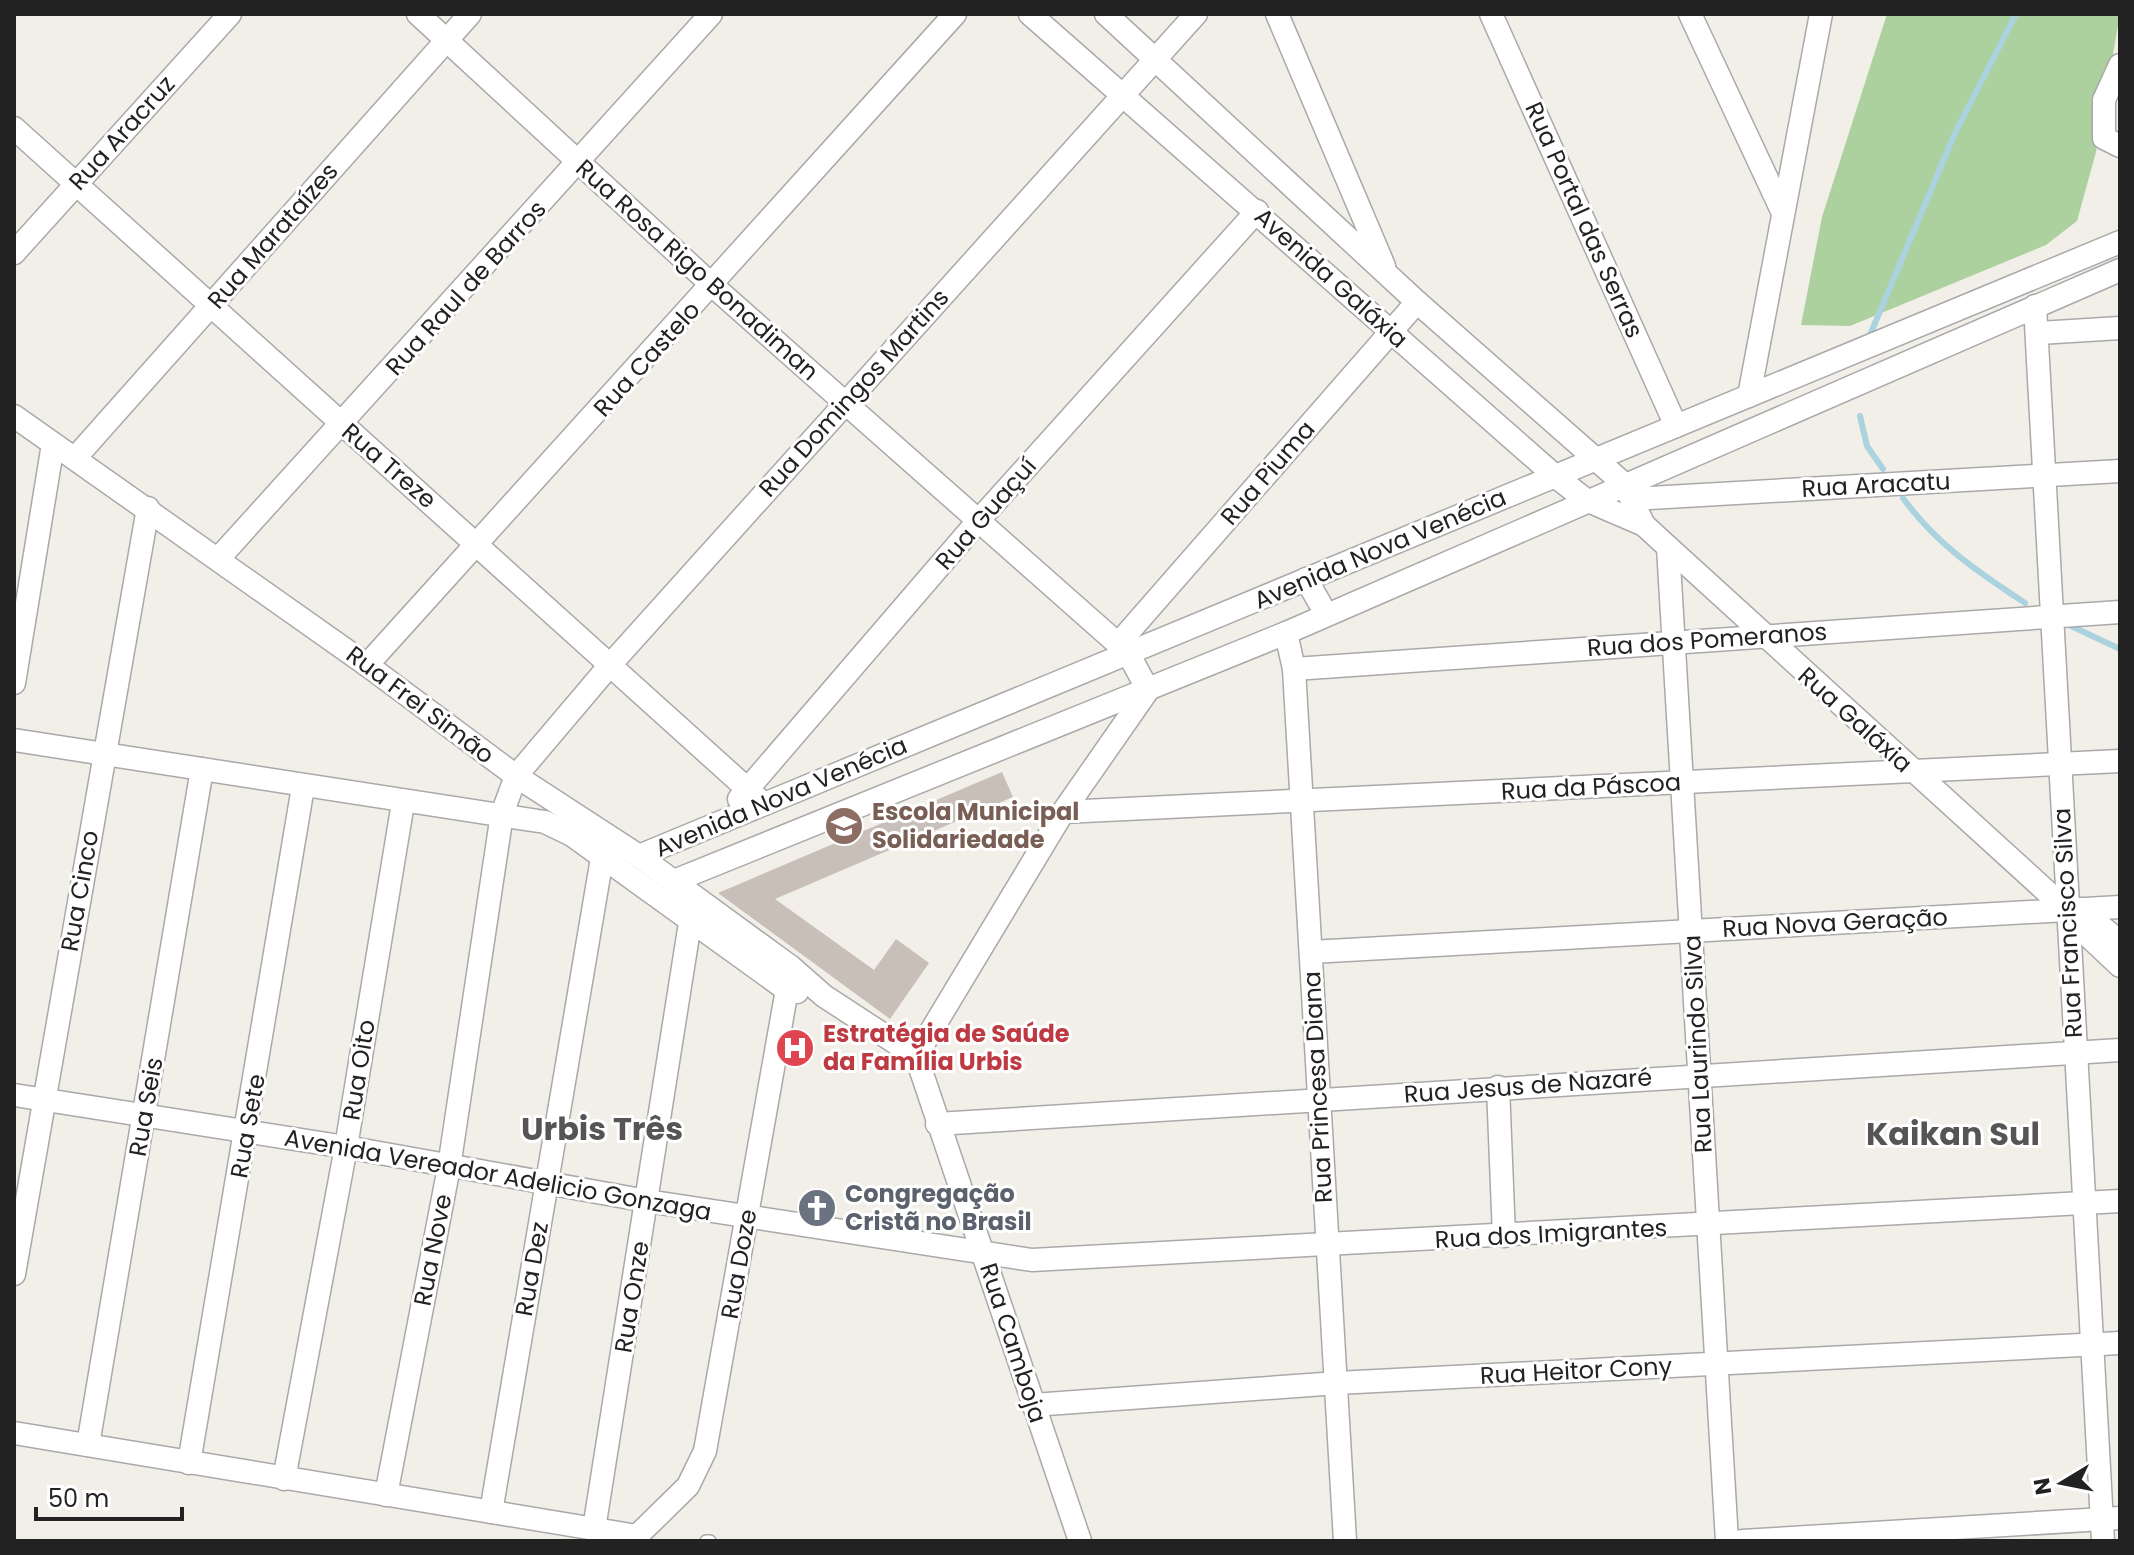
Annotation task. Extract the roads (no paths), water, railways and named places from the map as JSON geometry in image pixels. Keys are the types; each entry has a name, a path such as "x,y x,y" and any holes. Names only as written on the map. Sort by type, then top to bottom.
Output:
{"street":[{"name":"Rua Aracruz","path":"14,253 230,14"},
{"name":"Rua Rosa Rigo Bonadiman","path":"418,14 713,286 1123,648 1148,690"},
{"name":"Rua Marataízes","path":"76,457 470,14"},
{"name":"Rua Raul de Barros","path":"218,559 343,425 711,14"},
{"name":"Rua Castelo","path":"367,665 713,286 955,14"},
{"name":"Avenida Galáxia","path":"1030,14 1555,476 1586,500 1644,525"},
{"name":"Avenida Galáxia","path":"1106,14 1387,275 1628,492"},
{"name":"Rua Domingos Martins","path":"516,776 610,665 1196,14"},
{"path":"1277,14 1387,275"},
{"name":"Rua Portal das Serras","path":"1491,14 1676,426"},
{"path":"1690,14 1783,213"},
{"path":"1749,396 1821,14"},
{"path":"2120,65 2101,114 2104,138 2120,146"},
{"name":"Rua Treze","path":"14,128 73,185 479,545 755,797"},
{"name":"Rua Guaçuí","path":"755,797 979,520 1257,211"},
{"name":"Avenida Nova Venécia","path":"639,856 720,822 755,797 811,785 1123,648 1306,579 2120,242"},
{"name":"Avenida Nova Venécia","path":"674,881 1286,633 1586,500 1628,492 2120,270"},
{"name":"Rua Piuma","path":"1123,648 1417,302"},
{"name":"Rua Francisco Silva","path":"2035,306 2071,912 2075,1052 2087,1202 2092,1345 2108,1526"},
{"path":"2039,333 2120,328"},
{"name":"Rua Frei Simão","path":"14,416 367,665 516,776 609,850 690,923 787,990 824,996"},
{"path":"14,683 53,444"},
{"name":"Rua Aracatu","path":"1628,492 2120,471"},
{"name":"Rua Galáxia","path":"1628,492 1644,525 1909,769 2071,912 2120,966"},
{"name":"Rua Cinco","path":"14,1274 148,508"},
{"name":"Rua Laurindo Silva","path":"1668,547 1727,1541"},
{"path":"1306,579 1326,614"},
{"name":"Rua dos Pomeranos","path":"1294,669 2053,614 2120,612"},
{"name":"Rua Princesa Diana","path":"1286,633 1294,669 1303,803 1345,1541"},
{"path":"916,1056 1063,812 1148,690"},
{"path":"14,740 403,803 502,814 545,822 609,850"},
{"name":"Rua da Páscoa","path":"1063,812 1303,803 1909,769 2120,761"},
{"name":"Rua Seis","path":"88,1445 202,769"},
{"name":"Rua Nove","path":"386,1495 449,1167 502,814 516,776"},
{"path":"811,785 825,820"},
{"name":"Rua Sete","path":"189,1463 303,787"},
{"name":"Rua Oito","path":"284,1479 346,1147 403,803"},
{"name":"Rua Frei Simão","path":"609,850 639,856 791,967 824,996 916,1056"},
{"name":"Rua Dez","path":"491,1512 547,1182 609,850"},
{"name":"Rua Nova Geração","path":"1311,952 2120,907"},
{"name":"Rua Galáxia","path":"2071,912 2120,942"},
{"name":"Rua Onze","path":"594,1529 690,923"},
{"name":"Rua Doze","path":"594,1529 637,1536 688,1486 705,1451 791,967"},
{"name":"Rua Jesus de Nazaré","path":"937,1124 2120,1050"},
{"name":"Rua Camboja","path":"916,1056 1080,1541"},
{"path":"1498,1087 1504,1236"},
{"name":"Avenida Vereador Adelicio Gonzaga","path":"14,1095 346,1147 647,1201 982,1251"},
{"name":"Rua dos Imigrantes","path":"982,1251 1032,1260 2120,1201"},
{"name":"Rua Heitor Cony","path":"1033,1405 1337,1383 2120,1343"},
{"path":"14,1433 594,1529"},
{"path":"1742,1541 2108,1526"}],"waterway":[{"path":"1870,335 1955,133 2016,14"},
{"path":"1860,416 1867,446 1883,469"},
{"path":"1903,498 1944,543 2025,603"},
{"path":"2071,626 2120,649"}],"place":[{"name":"Escola Municipal Solidariedade","path":"844,826"},
{"name":"Estratégia de Saúde da Família Urbis","path":"795,1048"},
{"name":"Congregação Cristã no Brasil","path":"817,1208"}],"district":[{"name":"Urbis Três","path":"602,1129"},
{"name":"Kaikan Sul","path":"1953,1134"}]}
